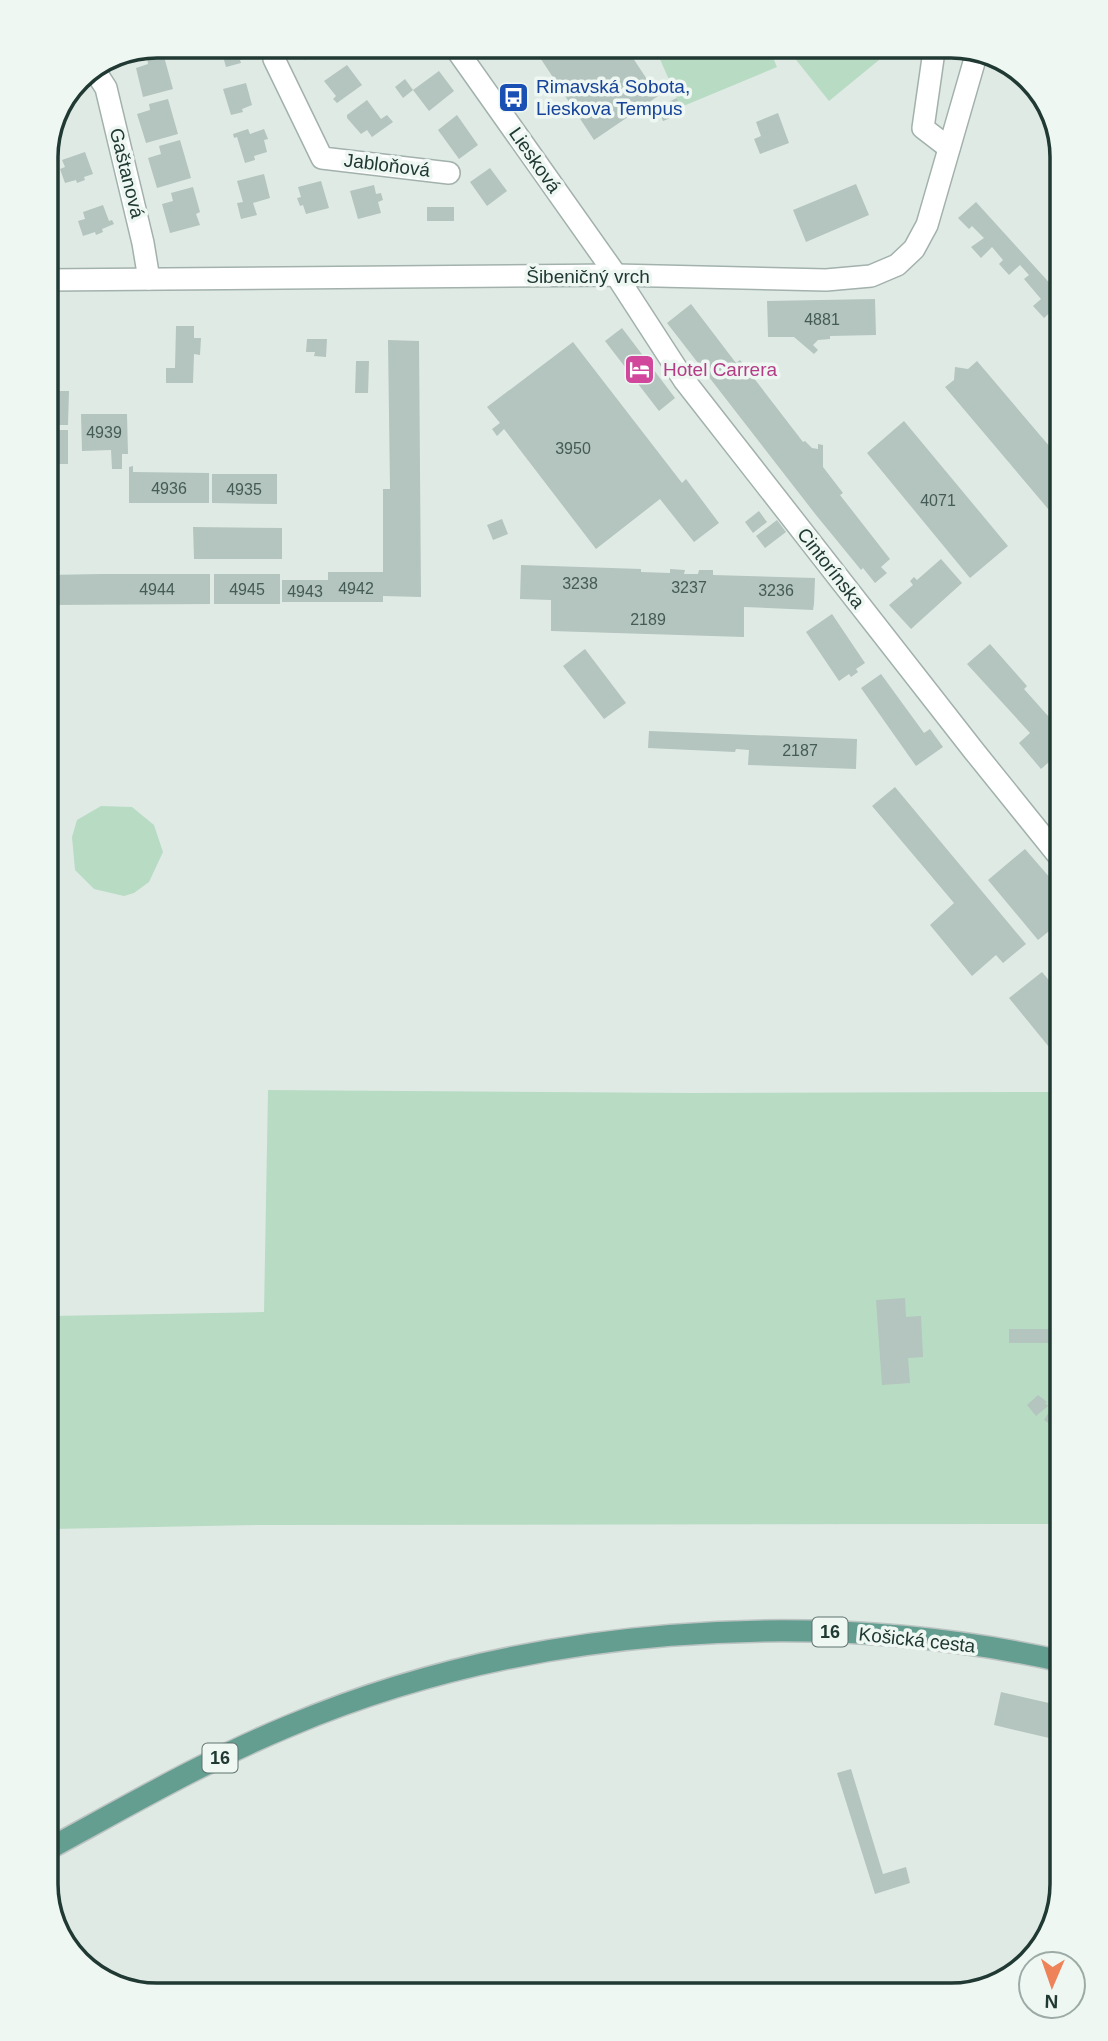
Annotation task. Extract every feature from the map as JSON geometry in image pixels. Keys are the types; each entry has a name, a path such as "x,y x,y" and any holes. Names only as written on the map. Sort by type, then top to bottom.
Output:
{"main road":[{"name":"Košická cesta","path":"58,1844 174,1779 289,1725 395,1687 455,1670 574,1646 688,1635 788,1631 867,1633 972,1645 1050,1659"}],"street":[{"name":"Jabloňová","path":"274,58 321,158 449,173"},
{"name":"Liesková","path":"462,58 616,275"},
{"path":"933,58 923,128 949,148"},
{"name":"Šibeničný vrch","path":"58,281 616,275 826,280 871,276 897,265 914,249 927,225 974,61"},
{"name":"Gaštanová","path":"101,80 143,243 149,279"},
{"name":"Cintorínska","path":"616,275 684,380 1050,844"}],"green space":[{"path":"659,58 773,58 777,67 681,107"},
{"path":"795,58 881,58 829,101"},
{"path":"101,806 132,807 154,825 163,852 149,882 134,893 124,896 94,889 75,870 72,837 77,820"},
{"path":"268,1090 1050,1092 1050,1524 259,1525 58,1529 58,1316 264,1312"}],"building":[{"path":"164,58 173,89 143,97 136,68 148,64 147,59"},
{"path":"223,58 247,58 240,60 241,63 226,67"},
{"path":"540,58 633,58 658,96 648,103 651,108 647,110 644,106 594,140"},
{"path":"347,65 362,85 337,103 333,99 336,96 324,81"},
{"path":"439,71 454,91 429,111 413,90"},
{"path":"405,79 413,90 403,98 395,87"},
{"path":"246,83 252,105 242,109 243,112 231,115 223,89"},
{"path":"677,98 683,113 663,121 657,107"},
{"path":"168,99 178,134 146,143 137,114 150,110 149,104"},
{"path":"367,100 381,119 387,115 393,122 372,137 367,130 361,134 347,118 347,115"},
{"path":"778,113 789,143 760,154 754,139 761,136 756,122"},
{"path":"457,115 478,145 459,159 438,130"},
{"path":"248,129 250,134 264,129 268,139 264,140 267,152 254,156 255,160 245,163 237,137 234,138 233,134"},
{"path":"180,140 191,178 157,188 148,158 161,154 159,146"},
{"path":"85,152 93,174 77,183 76,180 65,183 60,169 65,167 62,160"},
{"path":"490,168 507,191 487,206 470,182"},
{"path":"264,174 270,198 253,203 257,215 241,219 237,203 243,202 237,181"},
{"path":"321,181 329,208 306,214 297,198 301,197 298,187"},
{"path":"856,184 869,215 806,242 793,210"},
{"path":"374,185 376,194 381,193 383,200 378,202 381,213 358,219 350,191"},
{"path":"193,187 200,212 196,214 200,225 170,233 162,204 173,201 171,193"},
{"path":"976,202 1050,283 1050,313 1044,318 1033,306 1041,299 1024,279 1029,275 1020,265 1009,275 999,264 1003,260 992,247 981,258 971,247 984,238 972,226 969,229 958,218"},
{"path":"103,205 109,221 112,220 114,224 96,235 95,232 83,236 78,221 85,219 83,212"},
{"path":"427,207 454,207 454,221 427,221"},
{"path":"875,299 876,335 830,336 830,339 818,340 813,345 818,350 814,354 794,337 768,337 767,301"},
{"path":"691,304 736,363 740,360 803,442 818,449 818,444 823,445 823,467 843,493 840,495 890,559 881,567 887,573 875,583 816,515 667,323"},
{"path":"176,326 194,326 194,338 201,338 200,355 194,354 193,383 166,383 166,368 175,368"},
{"name":"Hotel Carrera","path":"622,328 675,398 659,411 605,341"},
{"path":"307,339 327,339 326,357 314,356 315,352 306,352"},
{"path":"388,340 419,341 421,597 383,596 383,602 282,602 282,580 328,580 328,572 383,572 383,489 390,489"},
{"path":"573,342 682,483 686,479 719,523 694,542 660,499 596,549 504,429 497,436 492,429 500,423 487,407"},
{"path":"356,361 369,361 368,393 355,393"},
{"path":"977,361 1050,447 1049,510 945,387 954,380 955,367 968,369"},
{"path":"58,391 69,391 68,425 58,425"},
{"path":"81,414 127,414 128,454 122,454 122,469 112,469 111,450 82,451"},
{"path":"904,421 1008,546 970,578 867,453"},
{"path":"58,430 68,430 68,464 58,464"},
{"path":"133,466 133,472 209,473 209,503 129,503 129,467"},
{"path":"212,474 277,474 277,504 212,503"},
{"path":"759,511 767,522 753,533 745,522"},
{"path":"502,519 508,534 493,540 487,525"},
{"path":"777,520 786,532 765,548 756,536"},
{"path":"193,527 282,528 282,559 194,559"},
{"path":"941,559 962,583 911,629 889,605 913,585 910,581 914,577 917,580"},
{"path":"521,565 641,569 641,572 670,573 670,569 685,570 684,574 713,570 713,575 815,578 814,604 813,610 744,607 744,637 551,631 551,600 520,599"},
{"path":"210,574 210,604 58,605 58,575"},
{"path":"214,574 280,574 280,604 214,604"},
{"path":"832,614 865,663 856,669 858,672 851,677 849,674 839,681 806,632"},
{"path":"990,644 1027,686 1024,689 1050,718 1050,761 1041,769 1019,743 1030,733 967,664"},
{"path":"585,649 626,703 604,719 563,666"},
{"path":"881,674 924,733 930,729 943,747 916,766 861,688"},
{"path":"649,731 857,739 856,769 748,765 749,750 736,749 735,752 648,748"},
{"path":"895,787 1026,944 1003,963 996,955 972,976 930,925 954,903 872,806"},
{"path":"1025,849 1050,878 1050,930 1038,940 988,880"},
{"path":"1042,972 1050,982 1050,1048 1009,998"},
{"path":"905,1298 906,1317 921,1316 923,1357 908,1358 910,1383 882,1385 876,1300"},
{"path":"1009,1329 1050,1329 1050,1343 1009,1343"},
{"path":"1038,1395 1048,1406 1036,1416 1027,1405"},
{"path":"1050,1410 1050,1424 1044,1420"},
{"path":"1001,1692 1050,1703 1050,1738 994,1725"},
{"path":"851,1769 883,1874 906,1867 910,1883 875,1894 837,1773"}],"place":[{"name":"Rimavská Sobota, Lieskova Tempus","path":"513,97"},
{"name":"Hotel Carrera","path":"640,369"}]}
